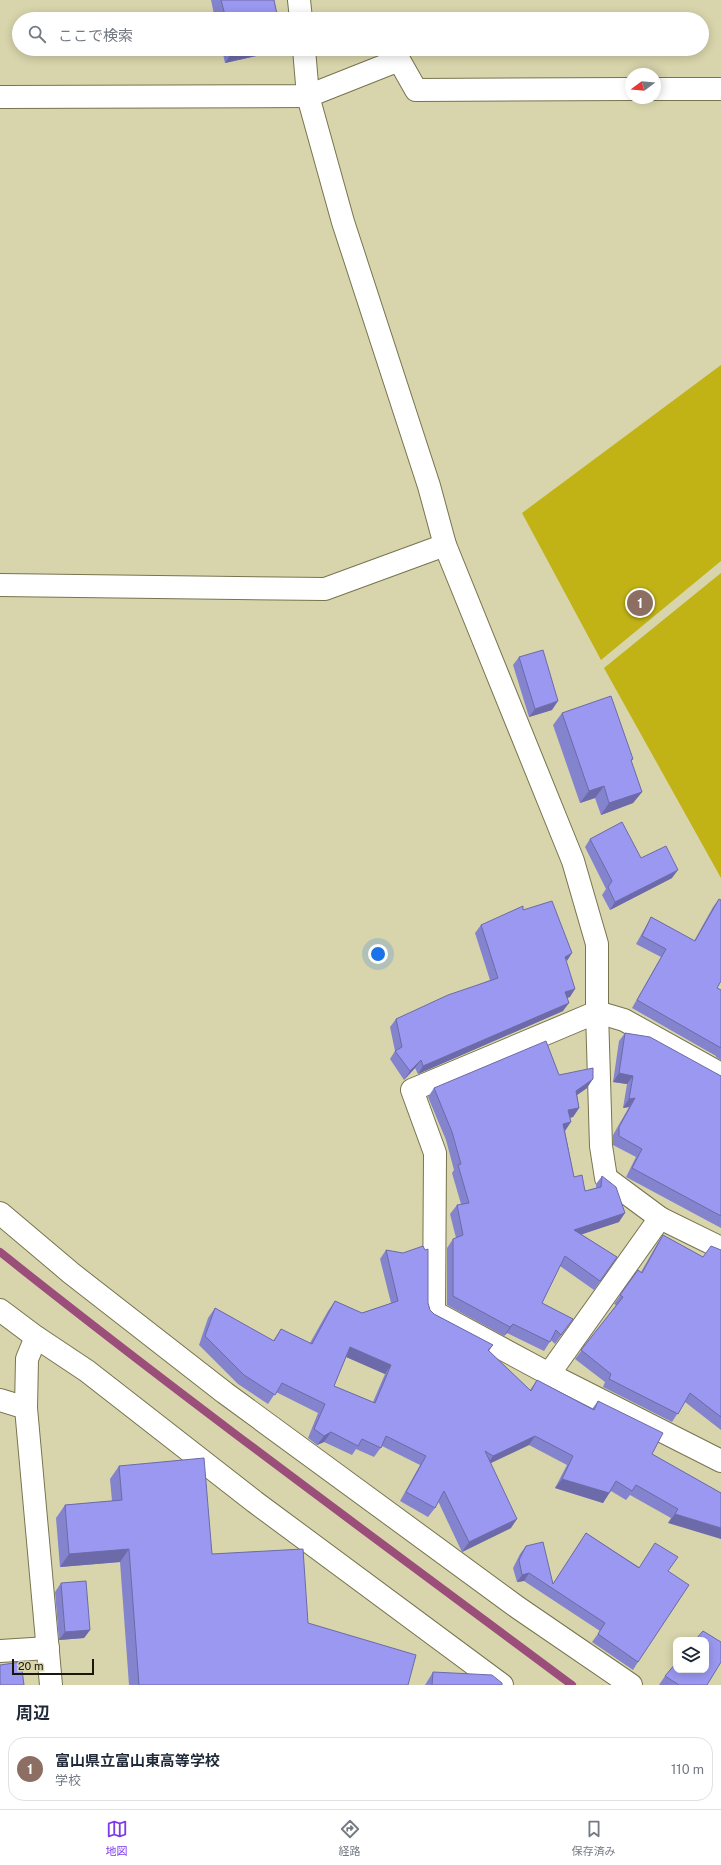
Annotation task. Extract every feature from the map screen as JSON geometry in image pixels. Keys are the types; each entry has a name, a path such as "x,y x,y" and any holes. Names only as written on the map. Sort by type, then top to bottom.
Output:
{"street":[{"path":"299,0 300,12"},
{"path":"305,56 308,96 343,222 429,486 445,544 573,861 597,944 597,1012 601,1146 606,1178 660,1218 721,1248"},
{"path":"0,97 308,96 399,60 416,90 625,90"},
{"path":"661,90 721,89"},
{"path":"0,586 325,590 445,544"},
{"path":"721,1074 624,1020 597,1012 412,1090 435,1153 434,1312 549,1374 721,1461"},
{"path":"0,1213 71,1273 225,1393 517,1607 631,1685"},
{"path":"549,1374 660,1218"},
{"path":"0,1310 36,1337 87,1371 255,1502 502,1685"},
{"path":"36,1337 27,1359 26,1408 51,1685"},
{"path":"0,1400 26,1408"},
{"path":"0,1652 48,1648"}],"shaded area":[{"path":"721,365 721,561 601,660 522,513"},
{"path":"721,573 721,878 604,668"}],"building":[{"path":"221,0 274,0 277,12 224,12"},
{"path":"543,650 558,701 535,709 519,657"},
{"path":"611,696 633,759 631,760 642,792 609,803 604,786 589,791 562,713"},
{"path":"622,822 641,858 666,846 678,870 615,902 608,887 612,881 590,839"},
{"path":"719,899 721,900 721,981 717,988 721,990 721,1048 637,1000 666,949 642,936 651,917 695,941"},
{"path":"552,901 572,953 565,957 575,989 565,992 569,1003 423,1066 421,1060 410,1071 395,1051 402,1047 396,1019 448,995 498,978 481,925 523,906 523,910"},
{"path":"625,1033 650,1037 721,1076 721,1216 632,1168 642,1149 619,1136 619,1127 635,1098 629,1099 633,1076 619,1073"},
{"path":"546,1041 559,1075 593,1068 593,1079 576,1091 579,1108 568,1110 571,1122 563,1124 574,1177 582,1175 585,1191 601,1187 602,1176 616,1187 625,1213 574,1230 617,1257 600,1281 565,1256 542,1303 573,1319 561,1335 556,1330 550,1342 513,1324 510,1327 453,1296 453,1239 463,1235 457,1205 469,1203 458,1165 461,1164 452,1132 434,1088"},
{"path":"663,1235 703,1257 711,1246 721,1250 721,1417 690,1393 678,1414 609,1379 611,1374 581,1350 623,1297 620,1295 638,1270 642,1273"},
{"path":"423,1246 425,1250 428,1249 428,1303 430,1310 434,1314 493,1345 488,1350 531,1391 537,1380 594,1410 598,1401 663,1433 652,1454 721,1493 721,1528 675,1514 678,1509 636,1485 632,1491 616,1481 609,1493 562,1479 573,1456 535,1436 493,1456 485,1451 517,1519 469,1542 444,1491 435,1508 406,1492 426,1456 386,1436 381,1448 362,1439 358,1446 331,1432 324,1436 314,1429 325,1404 282,1383 275,1395 244,1375 205,1336 215,1308 274,1341 281,1329 312,1344 335,1301 362,1313 398,1301 386,1250 403,1253","holes":["350,1347 391,1365 375,1403 334,1386"]},
{"path":"204,1458 212,1554 303,1549 308,1623 416,1655 408,1685 139,1685 129,1549 69,1554 65,1505 122,1500 119,1466"},
{"path":"586,1533 639,1568 655,1543 678,1557 668,1571 689,1585 638,1662 598,1634 605,1623 529,1573 522,1575 519,1560 526,1546 543,1542 553,1584"},
{"path":"86,1581 90,1630 65,1632 61,1583"},
{"path":"703,1631 721,1642 721,1662 707,1685 679,1685 665,1676 673,1667 673,1673 709,1673 709,1637 698,1637"},
{"path":"21,1662 24,1685 0,1685 0,1665"},
{"path":"433,1672 492,1675 502,1683 502,1685 432,1685"}],"waterway":[{"path":"0,1252 70,1308 213,1417 572,1685"}],"place":[{"name":"富山県立富山東高等学校","path":"640,603"}]}
